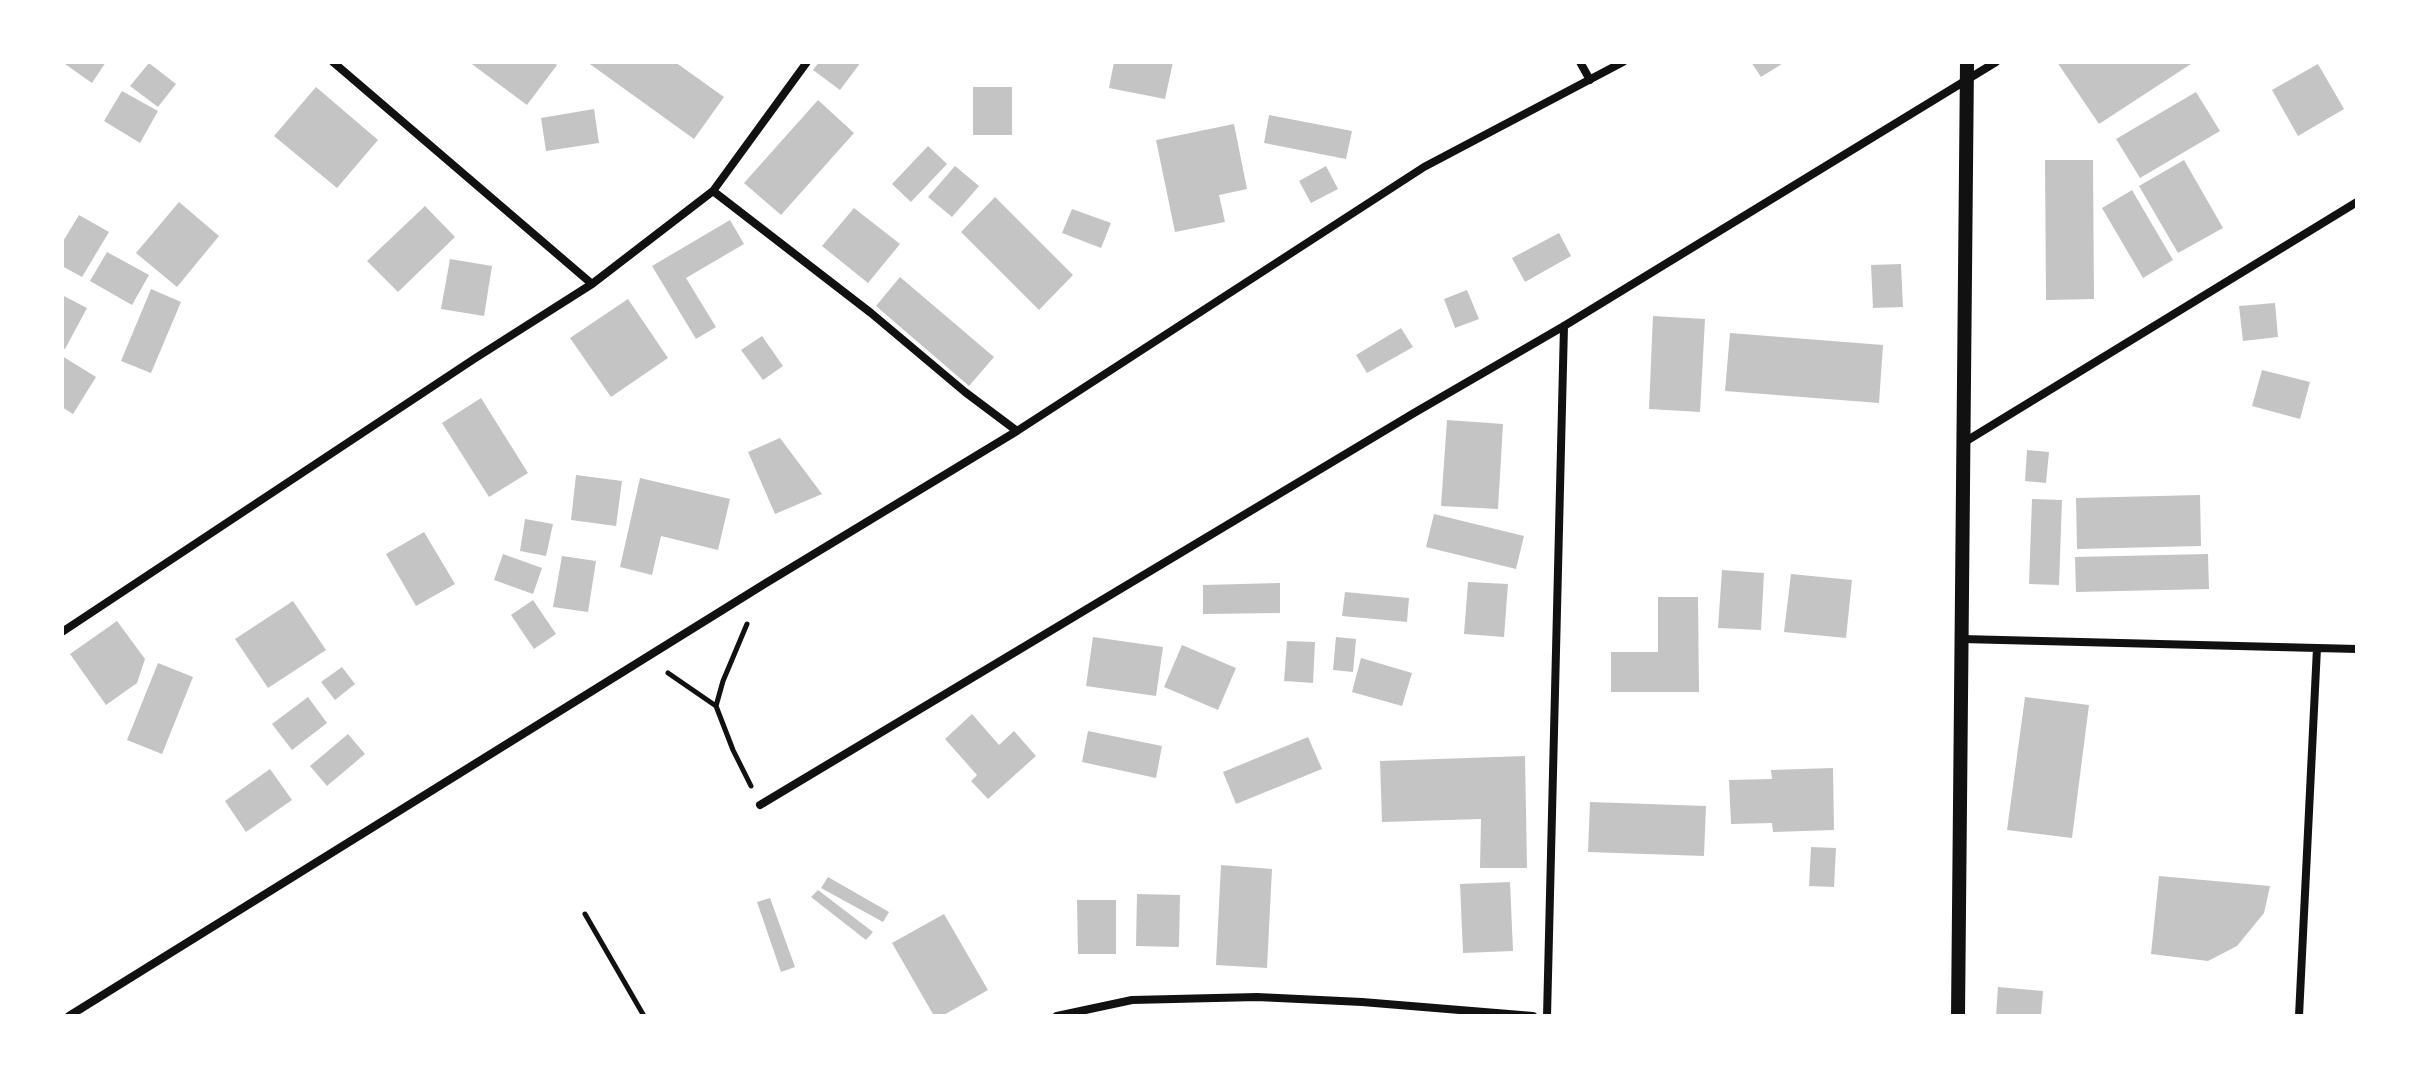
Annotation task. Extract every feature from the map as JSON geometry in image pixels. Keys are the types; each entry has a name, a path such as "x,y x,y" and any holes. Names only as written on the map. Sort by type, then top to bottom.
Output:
{"street":[{"path":"333,62 592,284"},
{"path":"62,632 592,284 713,191 807,62"},
{"path":"1580,62 1590,80"},
{"path":"69,1016 766,583 1017,431 1424,167 1623,62"},
{"path":"1958,1016 1967,62"},
{"path":"760,805 1564,326 1996,62"},
{"path":"713,191 1017,431"},
{"path":"1963,443 2357,202"},
{"path":"1547,1016 1564,326"},
{"path":"1962,639 2357,649"},
{"path":"2299,1016 2317,648"},
{"path":"1057,1016 1132,1000 1257,997 1533,1016"}],"path":[{"path":"716,706 723,681 766,583"},
{"path":"647,658 716,706 760,805"},
{"path":"585,914 644,1016"}],"building":[{"path":"66,62 106,62 92,83"},
{"path":"469,62 553,62 557,65 527,105"},
{"path":"587,62 675,62 724,97 694,139"},
{"path":"819,62 861,62 840,90 813,70"},
{"path":"1114,62 1173,62 1165,99 1109,88"},
{"path":"1751,62 1785,62 1761,77"},
{"path":"2057,62 2194,62 2099,124"},
{"path":"149,63 176,84 158,107 130,86"},
{"path":"2318,64 2344,109 2298,136 2272,90"},
{"path":"316,87 378,140 337,188 274,136"},
{"path":"973,87 1012,87 1012,135 973,135"},
{"path":"122,91 158,111 140,143 104,121"},
{"path":"2196,92 2220,131 2140,178 2116,139"},
{"path":"818,100 854,133 781,215 744,183"},
{"path":"594,109 599,143 546,151 541,118"},
{"path":"1269,115 1352,131 1346,159 1264,143"},
{"path":"1234,124 1247,189 1219,195 1225,222 1175,232 1156,140"},
{"path":"928,146 947,164 911,202 892,184"},
{"path":"2045,160 2093,160 2094,299 2046,300"},
{"path":"2184,160 2223,228 2178,253 2139,186"},
{"path":"955,166 979,186 952,217 928,197"},
{"path":"1326,166 1338,189 1311,203 1299,181"},
{"path":"2132,190 2173,260 2143,278 2102,208"},
{"path":"995,197 1073,275 1039,310 961,232"},
{"path":"179,202 219,236 177,287 136,253"},
{"path":"425,206 455,237 398,292 367,261"},
{"path":"854,208 900,244 868,283 822,246"},
{"path":"1072,209 1111,223 1101,248 1062,233"},
{"path":"79,215 109,232 82,277 62,266 62,243"},
{"path":"730,220 744,244 686,278 716,327 696,339 652,266"},
{"path":"1559,233 1571,256 1525,282 1512,258"},
{"path":"107,252 149,275 132,305 90,281"},
{"path":"450,259 492,266 484,316 441,309"},
{"path":"1901,264 1903,307 1873,308 1871,265"},
{"path":"900,277 994,357 969,386 876,306"},
{"path":"151,289 181,302 151,373 121,361"},
{"path":"1467,290 1479,319 1455,328 1444,299"},
{"path":"62,295 87,308 65,349 62,348"},
{"path":"628,299 668,358 611,397 570,338"},
{"path":"2275,303 2278,337 2243,341 2239,306"},
{"path":"1653,316 1705,319 1700,412 1649,409"},
{"path":"1401,328 1413,347 1367,373 1356,355"},
{"path":"1730,333 1883,345 1879,403 1725,391"},
{"path":"762,336 783,366 763,380 741,350"},
{"path":"62,356 96,377 73,414 62,407"},
{"path":"2262,370 2310,382 2300,419 2252,406"},
{"path":"481,398 528,473 489,497 442,423"},
{"path":"1447,420 1503,424 1498,509 1441,506"},
{"path":"780,438 822,494 775,514 748,452"},
{"path":"2027,450 2049,452 2046,483 2025,481"},
{"path":"576,475 622,481 616,526 571,520"},
{"path":"640,478 730,499 718,550 661,536 652,575 620,567"},
{"path":"2200,495 2201,546 2077,549 2076,498"},
{"path":"2032,499 2062,500 2059,585 2029,584"},
{"path":"1434,514 1524,536 1516,569 1426,547"},
{"path":"525,519 553,524 546,556 520,551"},
{"path":"424,532 455,584 416,606 386,554"},
{"path":"503,554 542,568 533,594 494,580"},
{"path":"2208,554 2209,589 2076,592 2075,557"},
{"path":"562,556 596,561 588,612 553,607"},
{"path":"1722,570 1764,573 1761,630 1718,628"},
{"path":"1791,574 1852,580 1846,638 1784,632"},
{"path":"1468,582 1508,584 1504,637 1464,634"},
{"path":"1280,583 1280,613 1203,614 1203,585"},
{"path":"1345,592 1409,598 1407,622 1342,616"},
{"path":"1658,597 1698,597 1699,692 1611,692 1611,652 1658,652"},
{"path":"533,600 556,634 534,649 511,615"},
{"path":"293,601 326,650 268,688 235,639"},
{"path":"117,621 145,659 137,683 106,705 70,654"},
{"path":"1093,637 1163,647 1156,696 1086,686"},
{"path":"1336,637 1356,639 1353,672 1333,670"},
{"path":"1287,641 1315,642 1313,683 1284,681"},
{"path":"1182,645 1236,668 1218,710 1164,687"},
{"path":"1361,658 1412,673 1402,706 1352,692"},
{"path":"158,663 193,677 162,754 127,740"},
{"path":"342,667 355,684 335,700 321,682"},
{"path":"308,697 327,723 292,750 272,724"},
{"path":"2025,697 2089,705 2072,838 2007,830"},
{"path":"972,714 999,745 1014,731 1036,756 988,799 971,781 977,775 945,739"},
{"path":"1088,731 1162,746 1156,778 1082,762"},
{"path":"348,734 365,754 327,786 310,766"},
{"path":"1308,737 1322,769 1236,804 1223,772"},
{"path":"1525,756 1527,868 1480,868 1481,819 1382,822 1380,761"},
{"path":"1833,768 1834,830 1773,832 1772,823 1731,824 1729,780 1772,779 1771,770"},
{"path":"270,769 292,800 246,832 225,801"},
{"path":"1590,802 1706,806 1704,856 1588,852"},
{"path":"1811,847 1836,848 1834,887 1809,886"},
{"path":"1221,865 1272,869 1267,968 1216,965"},
{"path":"2159,876 2270,886 2264,913 2237,946 2208,961 2151,954"},
{"path":"828,877 889,912 883,922 821,888"},
{"path":"1510,882 1513,951 1463,953 1460,884"},
{"path":"818,890 873,932 866,940 811,897"},
{"path":"1137,894 1180,895 1179,947 1136,946"},
{"path":"770,898 795,967 781,972 757,902"},
{"path":"1077,900 1116,900 1116,954 1078,954"},
{"path":"944,914 988,990 942,1016 934,1016 892,943"},
{"path":"1998,987 2043,991 2041,1016 1996,1016"}]}
